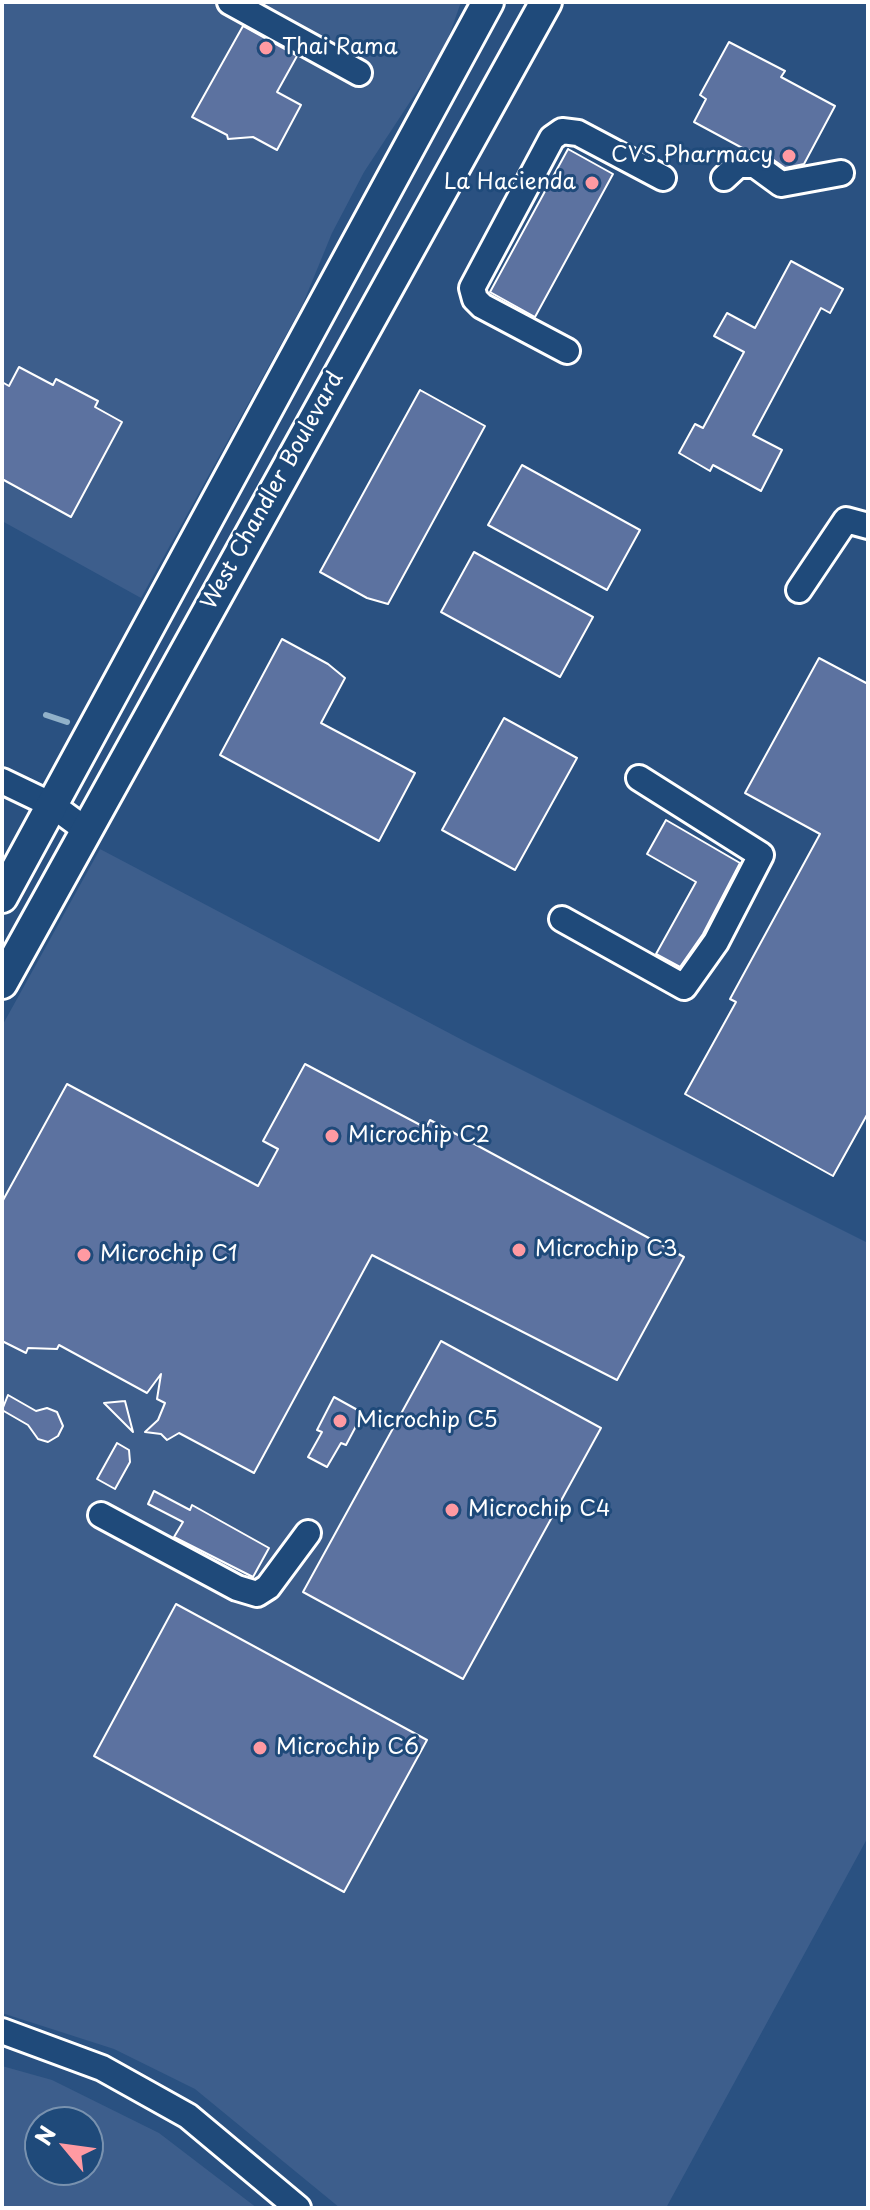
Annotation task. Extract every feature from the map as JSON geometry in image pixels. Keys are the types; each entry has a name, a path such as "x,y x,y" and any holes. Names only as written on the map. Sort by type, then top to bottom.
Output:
{"main road":[{"name":"West Chandler Boulevard","path":"2,897 488,2"},
{"name":"West Chandler Boulevard","path":"2,983 546,2"},
{"path":"336,283 376,306"}],"street":[{"path":"230,2 359,73"},
{"path":"567,351 482,306 475,299 472,288 552,138 562,131 578,133 663,178"},
{"path":"724,178 738,165 755,165 781,184 841,173"},
{"path":"799,590 846,520 868,526"},
{"path":"562,919 684,987 716,942 761,855 639,778"},
{"path":"2,781 52,805 86,830"},
{"path":"101,1515 237,1588 257,1594 268,1587 308,1533"},
{"path":"2,2031 102,2068 188,2116 298,2208"}],"shaded area":[{"path":"2,2 461,2 444,50 364,172 332,233 302,306 141,598 2,521"},
{"path":"100,849 468,1043 868,1243 868,1837 666,2208 340,2208 195,2089 114,2049 2,2013 2,1026"},
{"path":"2,2066 52,2080 159,2133 257,2208 2,2208"}],"building":[{"path":"243,26 297,56 277,92 301,105 277,150 253,137 228,139 227,135 192,117"},
{"name":"CVS Pharmacy","path":"729,42 785,71 781,77 835,106 804,164 785,168 764,153 746,150 694,122 706,99 700,95"},
{"path":"568,149 613,174 535,317 490,292"},
{"path":"791,261 843,289 830,313 821,308 753,435 782,450 761,491 713,465 710,471 679,453 695,424 703,428 744,352 714,336 727,313 755,328"},
{"path":"19,367 53,385 56,379 98,401 95,407 122,422 71,517 2,479 2,382 9,386"},
{"path":"420,390 485,426 388,604 367,598 320,572"},
{"path":"522,465 640,530 607,590 488,525"},
{"path":"474,552 593,617 560,677 441,612"},
{"path":"282,639 328,664 345,678 321,723 415,773 379,841 220,755"},
{"path":"819,658 868,684 868,1113 833,1176 685,1094 736,1002 730,999 820,834 745,793"},
{"path":"504,718 577,758 515,870 442,830"},
{"path":"666,820 740,863 703,934 680,967 656,954 696,882 647,854"},
{"path":"305,1064 426,1128 430,1120 684,1257 617,1380 372,1255 254,1473 179,1433 167,1440 161,1434 145,1432 158,1420 165,1403 157,1399 161,1374 147,1393 59,1345 57,1349 28,1348 26,1353 2,1341 2,1202 67,1084 258,1186 278,1149 263,1141"},
{"name":"Microchip C4","path":"441,1341 601,1428 463,1679 303,1592"},
{"path":"8,1395 36,1411 47,1408 57,1412 63,1426 58,1436 48,1442 38,1439 28,1425 2,1410"},
{"name":"Microchip C5","path":"334,1397 363,1413 346,1445 341,1443 327,1467 308,1457 322,1432 317,1430"},
{"path":"125,1401 133,1432 104,1403"},
{"path":"117,1443 129,1450 130,1462 115,1489 97,1479"},
{"path":"154,1491 190,1510 192,1505 269,1548 253,1577 174,1537 183,1522 148,1504"},
{"name":"Microchip C6","path":"176,1604 427,1740 344,1892 94,1756"}],"waterway":[{"path":"46,715 67,722"}],"place":[{"name":"Thai Rama","path":"266,48"},
{"name":"CVS Pharmacy","path":"789,156"},
{"name":"La Hacienda","path":"592,183"},
{"name":"Microchip C2","path":"332,1136"},
{"name":"Microchip C3","path":"519,1250"},
{"name":"Microchip C1","path":"84,1255"},
{"name":"Microchip C5","path":"340,1421"},
{"name":"Microchip C4","path":"452,1510"},
{"name":"Microchip C6","path":"260,1748"}]}
